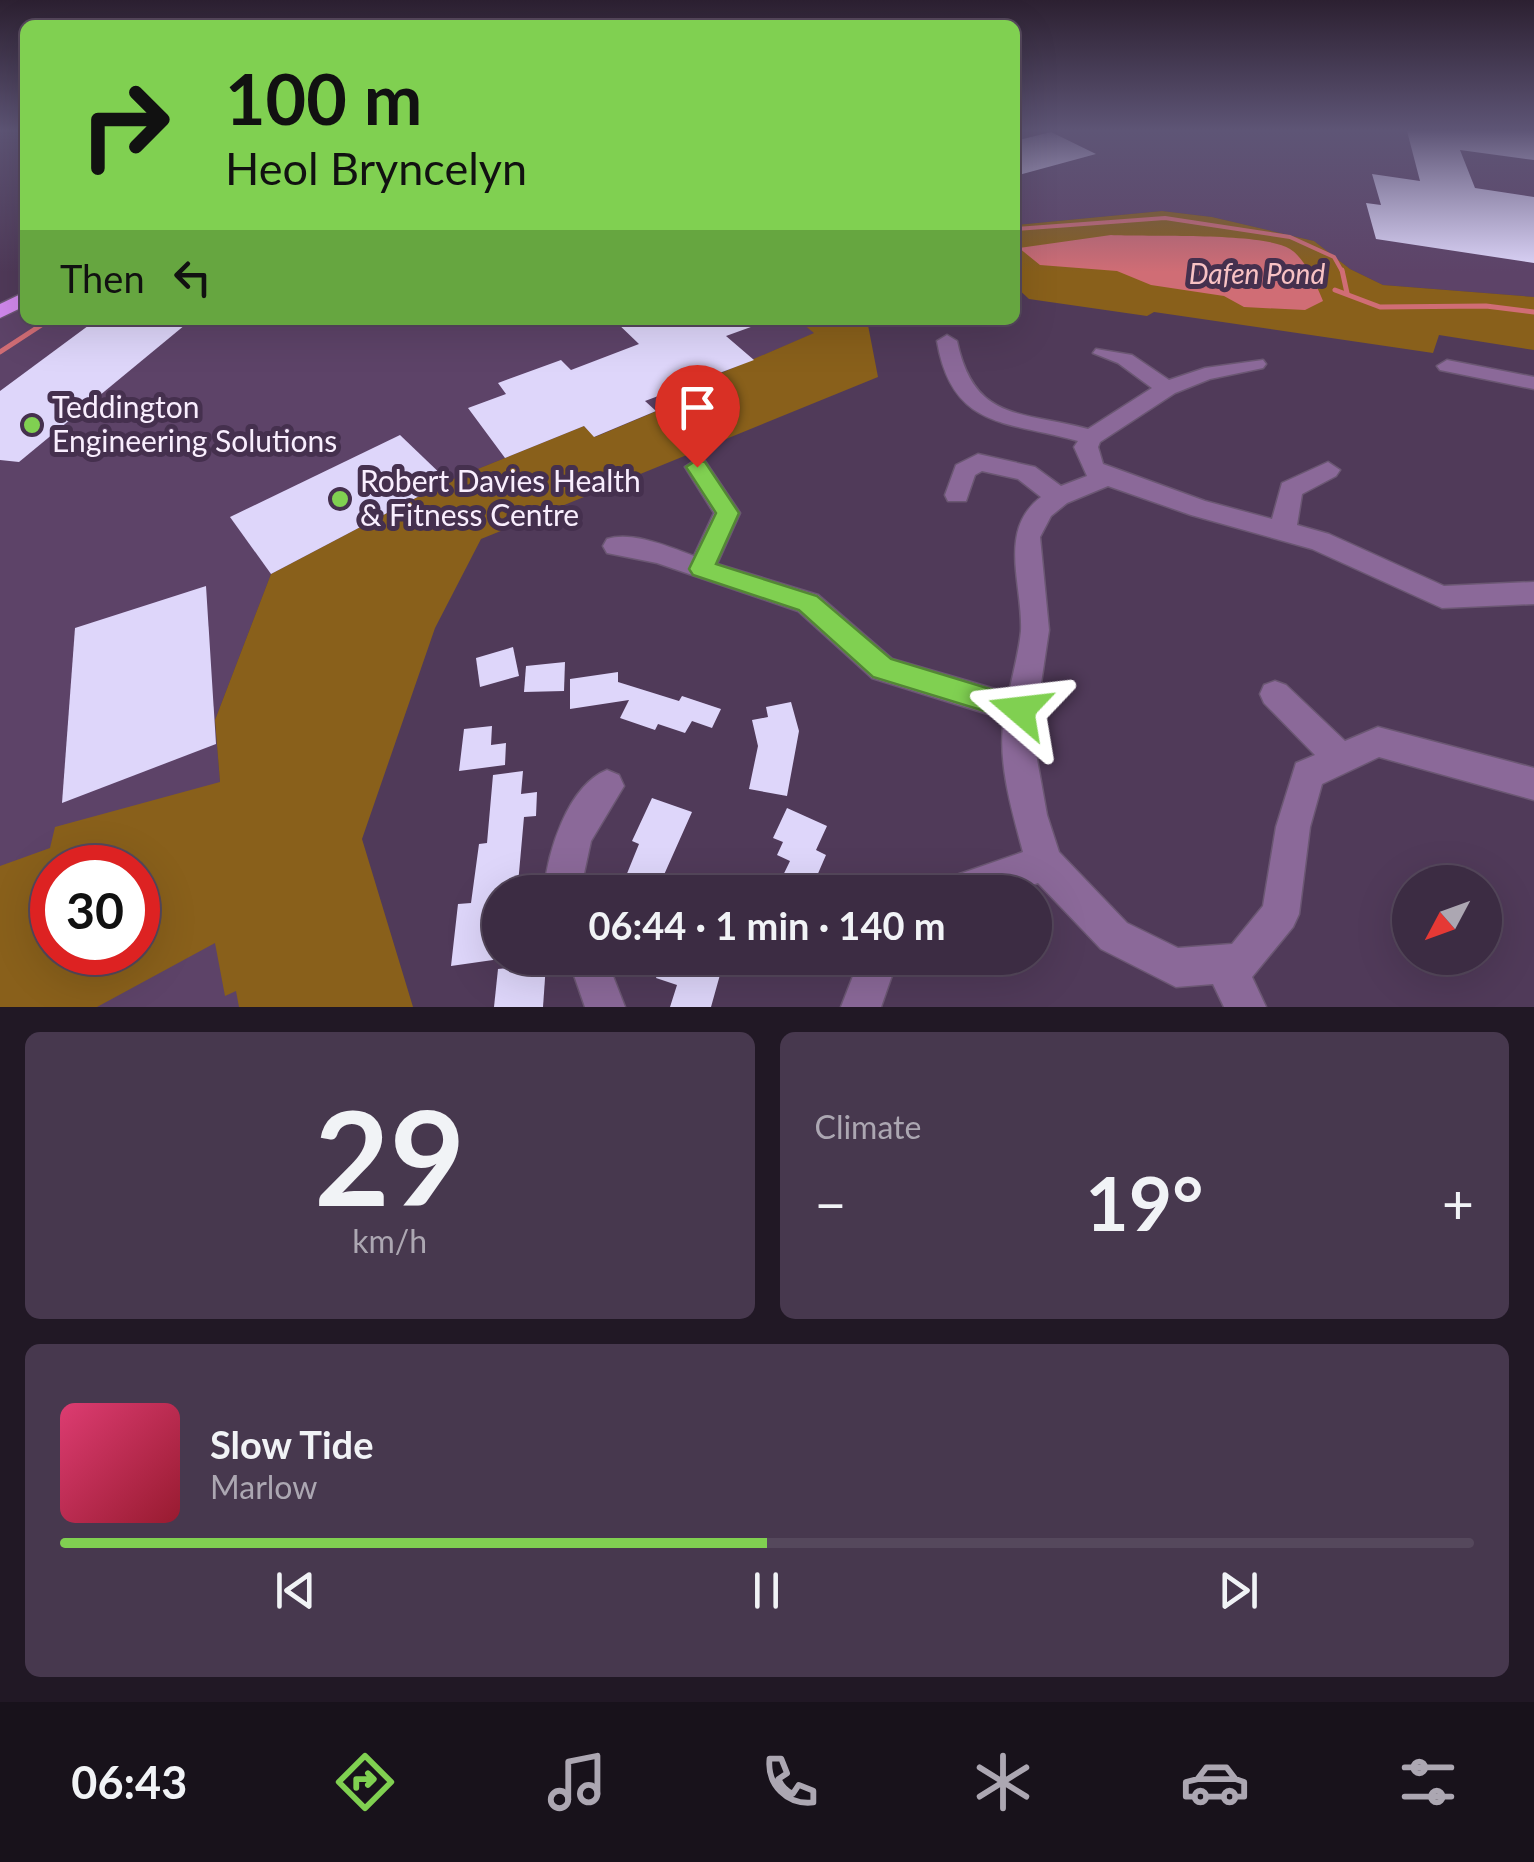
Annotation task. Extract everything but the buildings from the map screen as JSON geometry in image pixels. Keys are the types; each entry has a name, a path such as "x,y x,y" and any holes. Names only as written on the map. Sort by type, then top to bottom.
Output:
{"street":[{"path":"947,341 948,361 966,400 994,414 1091,436"},
{"path":"1103,353 1125,359 1167,388"},
{"path":"1256,364 1205,374 1167,388 1091,436 1086,447 1092,469 1200,508 1320,541 1442,598 1534,593"},
{"path":"1448,366 1534,383"},
{"path":"957,495 964,471 978,462 1026,472 1058,496"},
{"path":"697,467 728,513 702,569"},
{"path":"1283,530 1291,489 1328,470"},
{"path":"1106,477 1058,496 1041,510 1027,537 1035,630 1020,710 1018,765 1044,863 1114,936 1176,968 1242,962 1280,914 1294,828 1308,774 1378,742 1467,762 1534,784"},
{"path":"616,546 660,554 808,603 883,668 1020,710"},
{"path":"1275,694 1341,759"},
{"path":"565,875 572,840 590,805 607,786"},
{"path":"1008,875 1044,863"},
{"path":"1223,964 1246,1007"},
{"path":"594,975 606,1007"},
{"path":"861,1007 872,975"}],"shaded area":[{"path":"1020,178 1534,178 1534,297 1383,285 1350,269 1314,241 1212,217 1162,211 1020,225"},
{"path":"1162,211 1212,217 1314,241 1350,269 1383,285 1534,297 1534,350 1439,335 1433,353 1154,312 1147,316 1029,299 1020,291 1020,225"},
{"path":"20,307 20,325 805,325 815,333 685,389 691,397 594,437 584,426 448,481 271,574 215,720 220,782 297,1007 0,1007 0,320"},
{"path":"804,325 868,325 878,377 481,539 435,628 362,839 413,1007 239,1007 236,991 225,996 215,943 160,973 160,845 51,845 55,827 220,782 215,720 271,574 448,481 584,426 595,437 690,397 684,389 814,333"},
{"path":"30,855 30,975 156,975 97,1007 0,1007 0,866"}],"water":[{"name":"Dafen Pond","path":"1111,235 1256,240 1290,249 1301,259 1323,301 1305,310 1244,307 1224,296 1151,285 1117,271 1040,265 1020,248"}],"waterway":[{"path":"1020,229 1165,218 1290,237 1334,257 1342,272"},
{"path":"1342,272 1347,293"},
{"path":"1335,290 1380,307 1486,306 1534,312"},
{"path":"0,352 41,325"}],"place":[{"name":"Teddington Engineering Solutions","path":"32,425"},
{"name":"Robert Davies Health & Fitness Centre","path":"340,499"}],"route":[{"path":"697,467 728,513 702,569 808,603 883,668 1020,710"}]}
